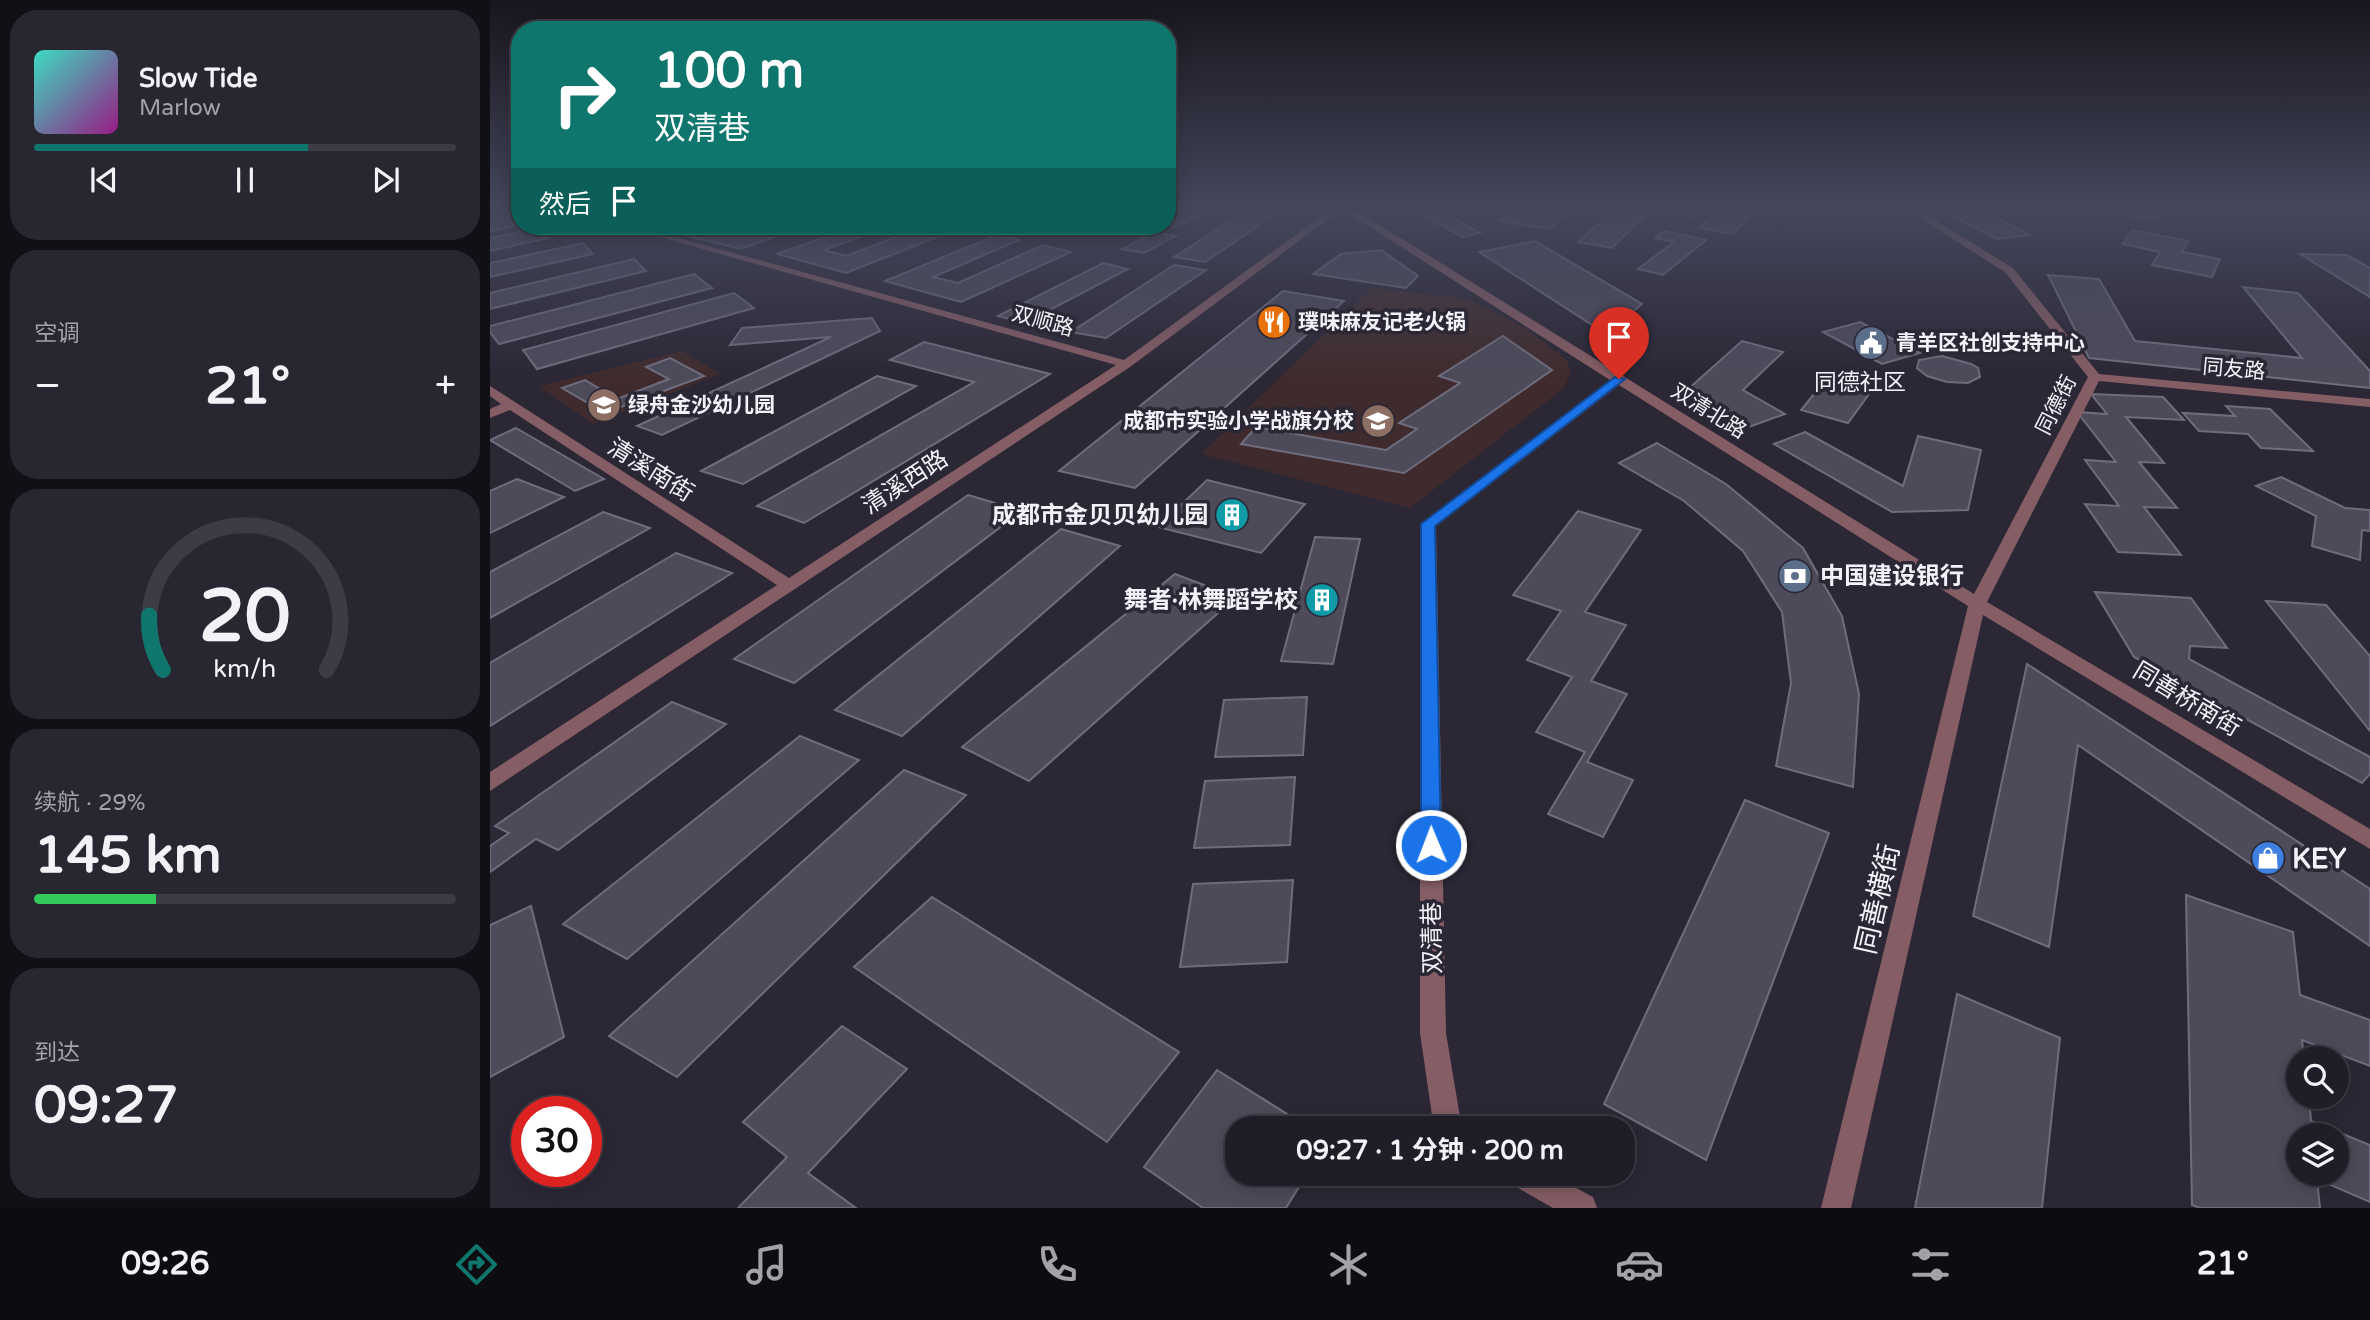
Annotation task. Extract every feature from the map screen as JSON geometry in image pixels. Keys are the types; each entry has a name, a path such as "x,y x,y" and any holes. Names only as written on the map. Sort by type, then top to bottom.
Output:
{"street":[{"name":"双顺路","path":"768,265 1126,364"},
{"name":"清溪西路","path":"490,783 1126,364 1260,265"},
{"name":"双清北路","path":"1437,265 1977,604"},
{"name":"同德街","path":"1977,604 2095,377 2009,270 2002,265"},
{"name":"同友路","path":"2095,377 2370,403"},
{"name":"双清巷","path":"1446,1116 1433,1032 1428,524 1619,379"},
{"name":"清溪南街","path":"490,390 790,586"},
{"path":"490,414 511,405"},
{"name":"同善桥南街","path":"1977,604 2370,840"},
{"name":"同善横街","path":"1836,1208 1977,604"},
{"path":"1543,1186 1582,1208"}],"shaded area":[{"name":"成都市实验小学战旗分校","path":"1372,288 1469,299 1525,328 1567,360 1571,373 1564,388 1410,508 1201,454"},
{"name":"绿舟金沙幼儿园","path":"682,351 720,374 593,424 539,386"}],"building":[{"path":"490,265 542,265 490,277"},
{"path":"607,265 640,265 646,271 490,309 490,293"},
{"path":"818,265 865,265 846,273"},
{"path":"923,265 960,265 933,277 958,283 997,265 1042,265 961,302 885,281"},
{"path":"1098,265 1128,269 1025,323 998,316"},
{"path":"1173,265 1206,270 1106,338 1071,332"},
{"path":"1325,265 1403,265 1418,276 1406,288 1313,274"},
{"path":"1500,265 1576,265 1642,304 1606,334"},
{"path":"1643,265 1675,265 1663,275 1638,269"},
{"path":"2154,265 2217,265 2212,277"},
{"path":"2319,265 2365,265 2370,268 2370,297"},
{"path":"694,274 712,288 499,344 490,332 490,326"},
{"path":"2048,275 2099,279 2135,341 2302,358 2243,287 2298,293 2370,371 2370,388 2089,358"},
{"path":"1283,291 1344,301 1135,488 1059,471"},
{"path":"734,293 754,308 537,369 523,350"},
{"path":"872,318 880,331 662,435 637,426 831,337 730,345 742,328"},
{"name":"青羊区社创支持中心","path":"1860,322 1920,353 1882,364 1823,332"},
{"path":"1503,336 1552,370 1404,473 1241,444 1256,427 1386,450 1417,429 1399,423 1460,383 1439,376"},
{"path":"1742,341 1783,352 1743,390 1785,414 1749,427 1688,389"},
{"path":"924,342 1050,374 804,523 757,506 974,382 890,360"},
{"name":"同德社区","path":"1942,356 1971,364 1978,368 1980,377 1968,383 1947,382 1927,376 1917,368 1919,360"},
{"path":"670,358 704,376 605,413 562,388 585,380 617,399 669,379 646,367"},
{"path":"877,376 916,386 743,484 701,471"},
{"path":"1824,382 1869,394 1848,423 1801,410"},
{"path":"2091,394 2163,397 2184,420 2126,417 2164,463 2139,462 2177,508 2144,507 2181,555 2118,552 2085,504 2119,506 2085,460 2116,462 2077,412 2107,414"},
{"path":"2226,406 2270,409 2313,451 2261,448 2248,434 2199,431 2183,413 2235,416"},
{"path":"516,428 604,479 575,491 490,440"},
{"path":"1805,432 1903,486 1918,436 1981,450 1968,510 1892,512 1774,444"},
{"path":"1657,443 1726,484 1803,548 1842,616 1859,694 1853,787 1776,766 1791,683 1782,612 1743,551 1684,501 1619,463"},
{"path":"2281,477 2345,508 2370,510 2370,531 2362,530 2360,560 2312,546 2316,516 2256,486"},
{"path":"517,479 564,497 490,533 490,491"},
{"name":"成都市金贝贝幼儿园","path":"1207,480 1305,504 1261,553 1158,527"},
{"path":"968,495 1022,511 794,683 734,659"},
{"path":"1578,511 1641,530 1585,612 1626,625 1591,681 1627,694 1587,762 1633,780 1603,837 1548,814 1585,752 1536,732 1572,677 1527,660 1561,611 1513,595"},
{"path":"603,512 650,528 490,618 490,572"},
{"path":"1061,529 1120,546 902,736 835,710"},
{"name":"舞者·林舞蹈学校","path":"1315,537 1360,539 1333,664 1281,661"},
{"path":"676,553 732,573 490,726 490,663"},
{"path":"1175,574 1236,597 1029,781 962,747"},
{"path":"2095,592 2191,598 2227,648 2190,646 2189,659 2370,757 2370,774 2362,783 2134,657"},
{"path":"2266,601 2326,605 2370,656 2370,731"},
{"path":"2027,664 2370,889 2370,946 2078,745 2049,947 1973,916"},
{"path":"1307,697 1303,755 1215,757 1224,700"},
{"path":"672,702 726,724 558,850 536,839 490,872 490,846 509,833 495,826"},
{"path":"800,736 859,760 627,959 563,924"},
{"path":"904,770 966,795 677,1077 609,1036"},
{"path":"1295,777 1290,845 1194,848 1205,781"},
{"path":"1745,800 1829,833 1706,1160 1635,1121 1635,1116 1626,1116 1604,1104"},
{"path":"1293,880 1287,962 1180,967 1193,884"},
{"path":"2186,895 2293,932 2300,995 2370,1020 2370,1066 2349,1058 2349,1046 2318,1046 2302,1040 2303,1046 2286,1046 2286,1109 2310,1109 2311,1121 2316,1123 2286,1123 2286,1186 2318,1186 2320,1208 2200,1208 2192,1205"},
{"path":"932,897 1179,1052 1107,1142 854,967"},
{"path":"531,906 564,1037 490,1077 490,925"},
{"path":"1957,994 2060,1038 2042,1208 1915,1208"},
{"path":"842,1026 907,1069 808,1173 856,1208 738,1208 787,1157 743,1122"},
{"path":"1217,1070 1290,1116 1225,1116 1225,1186 1300,1186 1286,1208 1203,1208 1144,1167"},
{"path":"2349,1136 2370,1145 2370,1202 2333,1186 2349,1186"}],"place":[{"name":"璞味麻友记老火锅","path":"1274,322"},
{"name":"青羊区社创支持中心","path":"1871,343"},
{"name":"绿舟金沙幼儿园","path":"604,405"},
{"name":"成都市实验小学战旗分校","path":"1378,421"},
{"name":"成都市金贝贝幼儿园","path":"1232,515"},
{"name":"中国建设银行","path":"1795,576"},
{"name":"舞者·林舞蹈学校","path":"1322,600"},
{"name":"KEY","path":"2268,858"}],"district":[{"name":"同德社区","path":"1860,382"}],"route":[{"path":"1431,845 1428,524 1619,379"}]}
